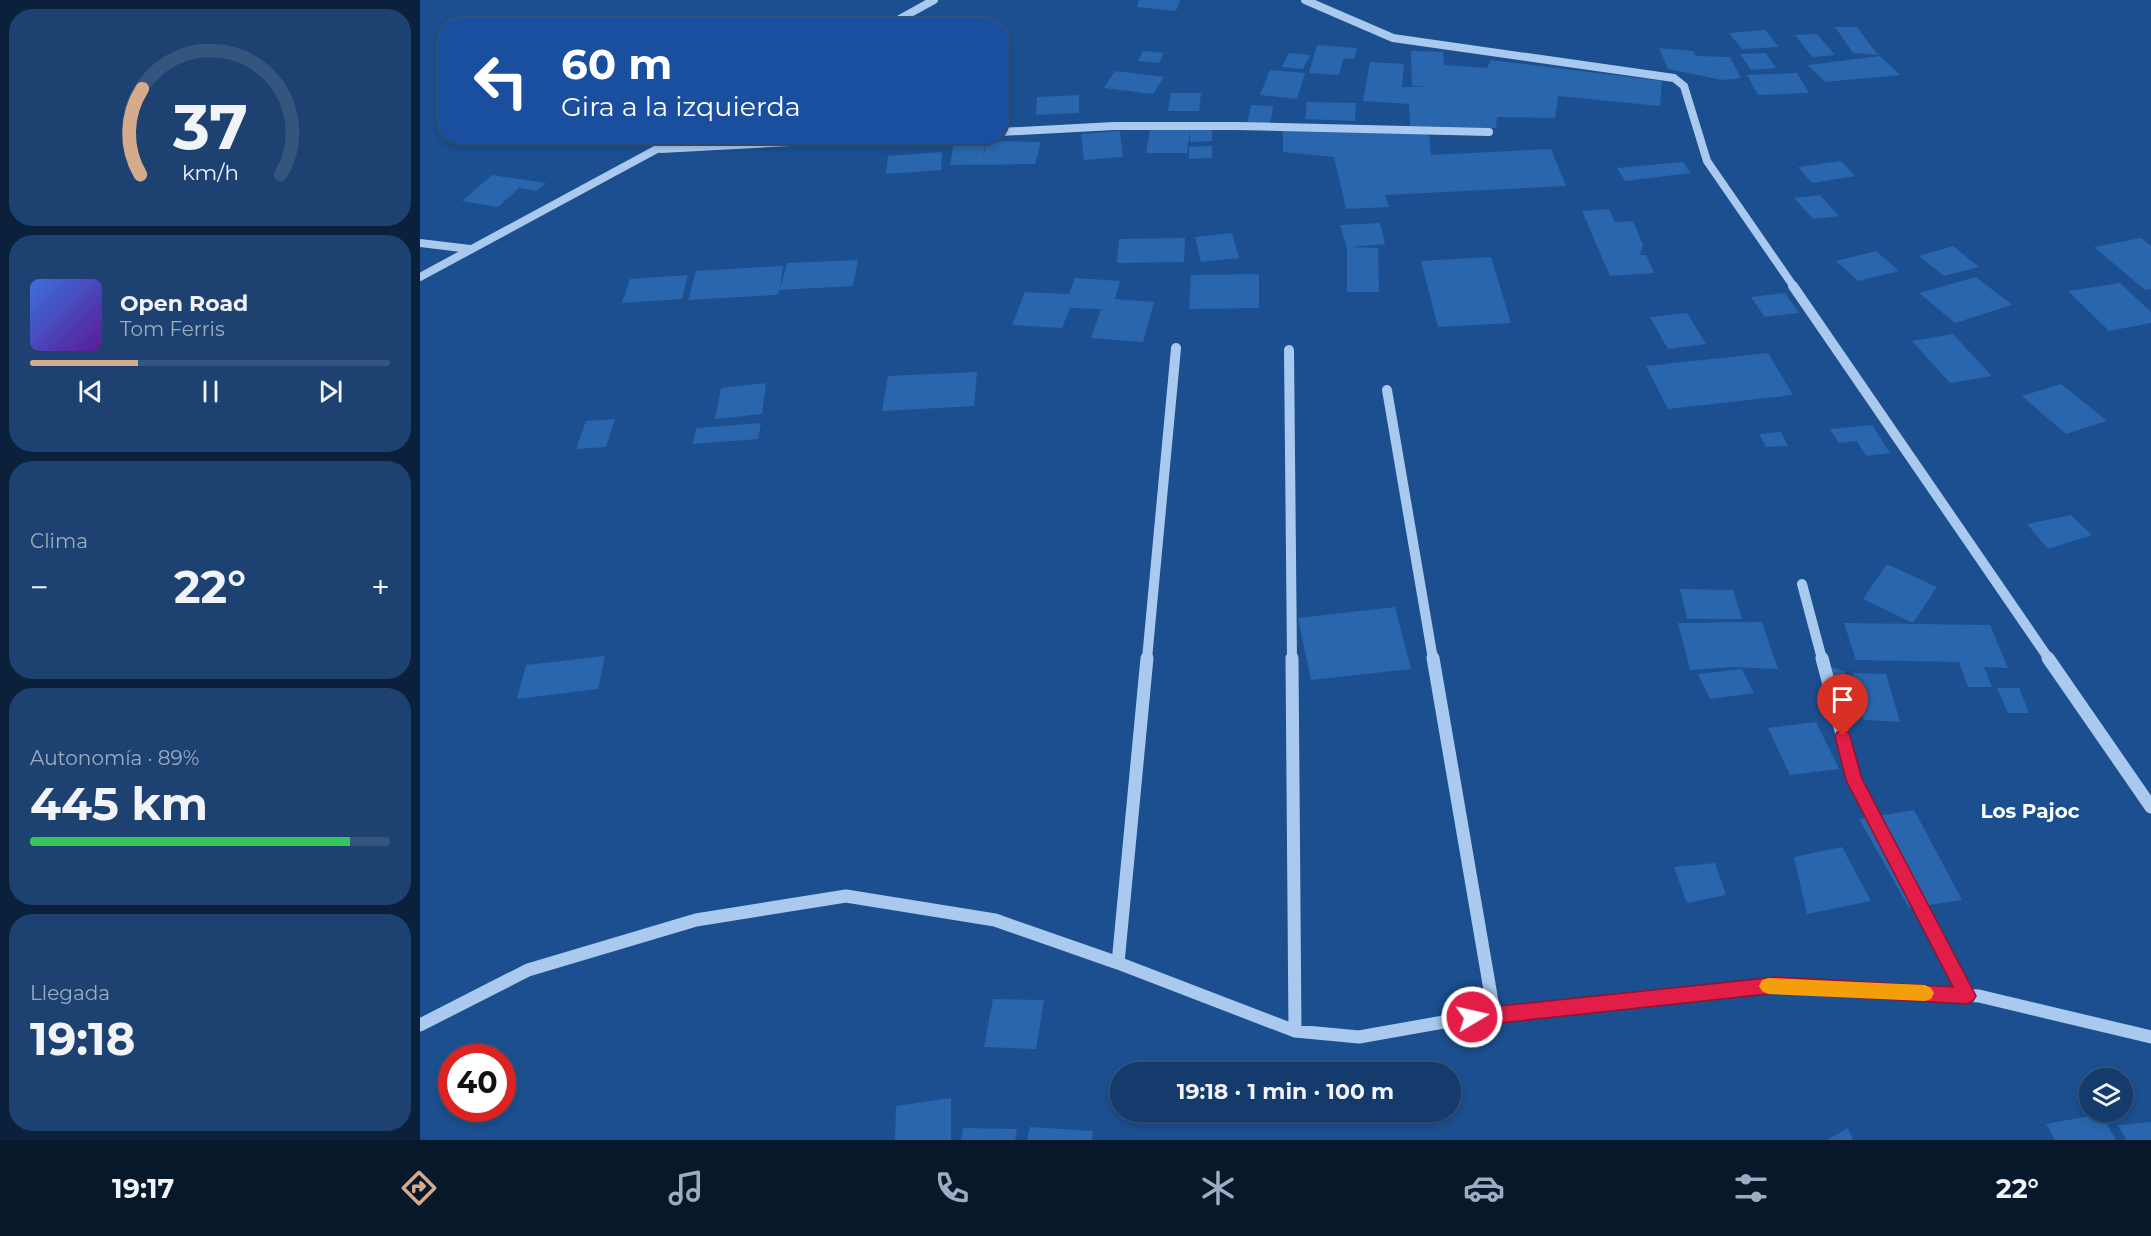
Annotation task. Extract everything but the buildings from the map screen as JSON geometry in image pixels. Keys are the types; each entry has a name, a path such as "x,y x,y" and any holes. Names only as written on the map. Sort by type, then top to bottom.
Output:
{"street":[{"path":"901,18 934,0"},
{"path":"1305,0 1393,38 1674,78 1681,81 1707,161 2151,807"},
{"path":"1008,132 1136,126 1489,132"},
{"path":"420,277 667,144"},
{"path":"658,149 752,144"},
{"path":"420,243 470,249"},
{"path":"1118,963 1176,348"},
{"path":"1289,350 1294,1031"},
{"path":"1388,390 1494,1013"},
{"path":"1802,584 1854,780 1967,996"},
{"path":"420,1025 528,970 685,923 846,896 995,920 1118,963 1294,1031 1359,1037 1494,1013 1777,985 1979,996 2151,1037"}],"slow traffic":[{"path":"1768,986 1925,993"}],"district":[{"name":"Los Pajoc","path":"2030,811"}],"route":[{"path":"1472,1017 1777,985 1967,996 1854,780 1843,736"}]}
